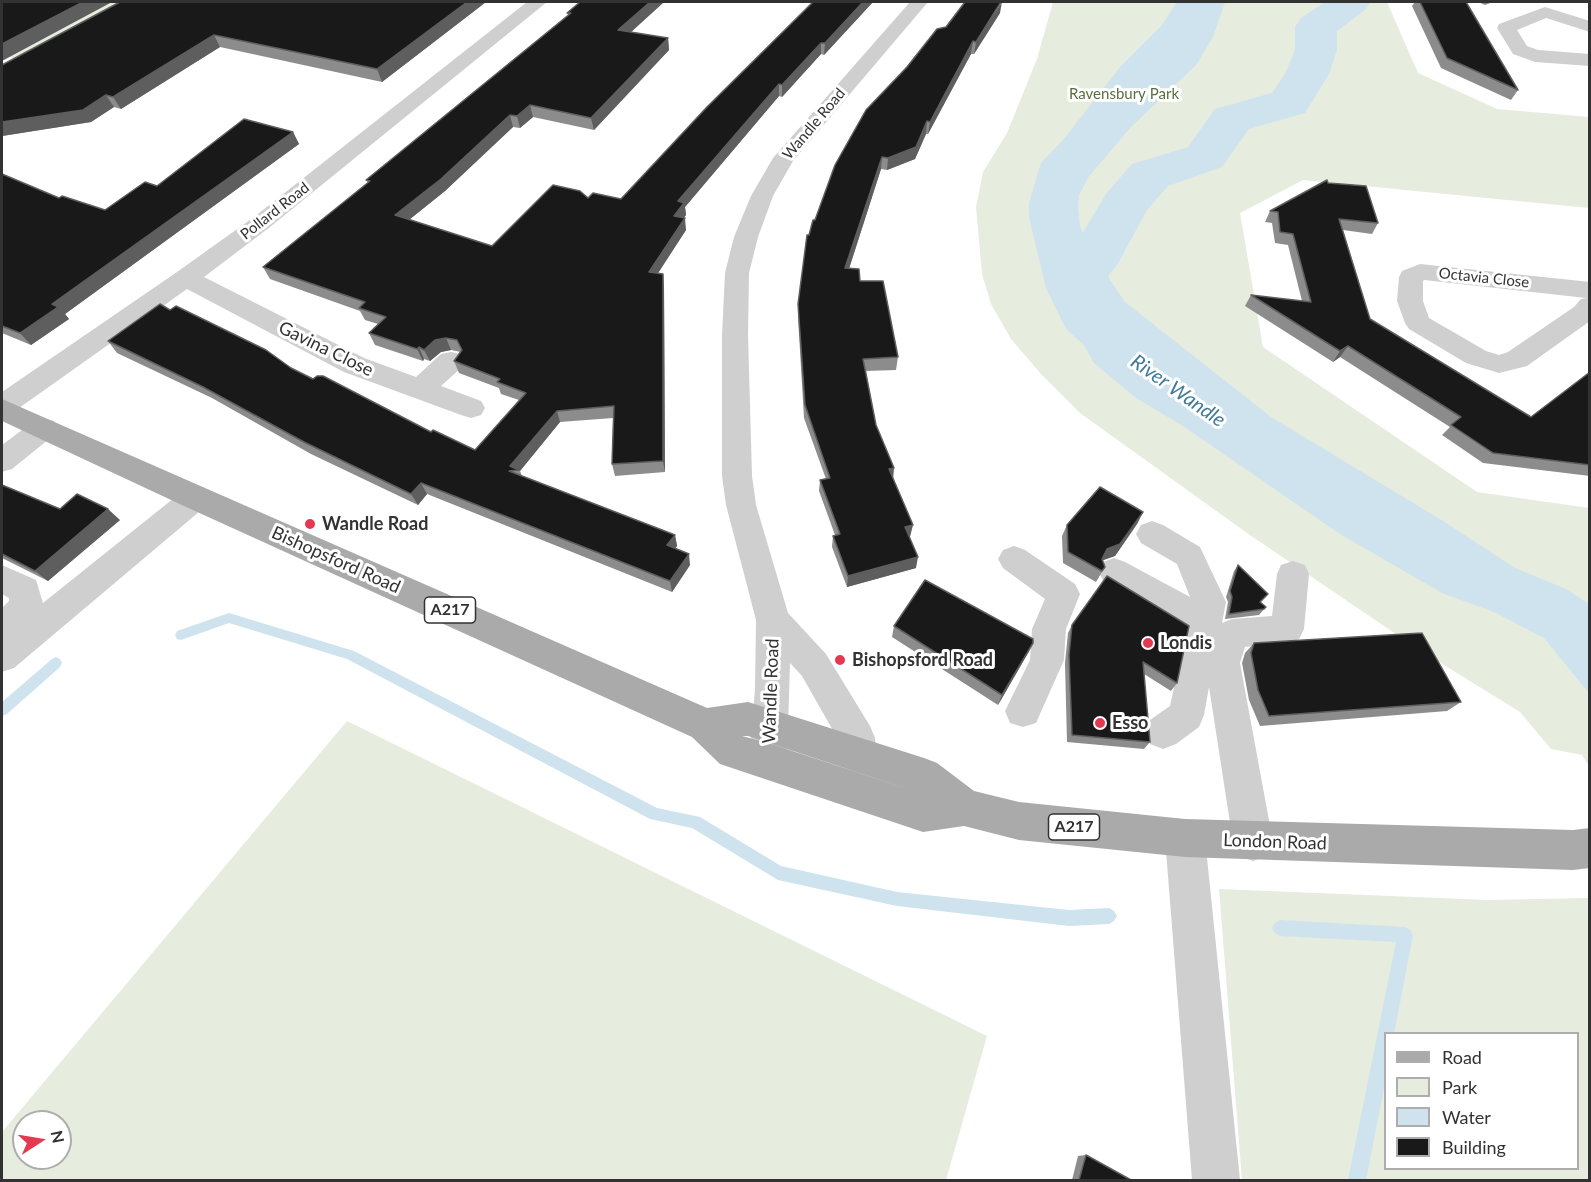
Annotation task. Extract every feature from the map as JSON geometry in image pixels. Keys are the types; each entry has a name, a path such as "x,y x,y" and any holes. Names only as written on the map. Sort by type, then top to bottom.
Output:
{"main road":[{"name":"Bishopsford Road","path":"2,407 195,498 705,725 732,752 769,744 858,756"},
{"name":"London Road","path":"769,744 922,813 964,807 1020,821 1185,838 1253,842 1573,850 1590,848"},
{"name":"London Road","path":"858,756 924,776 964,807"}],"street":[{"name":"Pollard Road","path":"2,407 262,222 538,2"},
{"name":"Wandle Road","path":"769,744 773,689 773,620 741,505 737,476 735,356 737,273 746,237 758,206 784,158 920,2"},
{"path":"1590,27 1545,12 1506,28 1520,50 1527,53 1535,56 1590,60"},
{"name":"Octavia Close","path":"1590,290 1420,272 1411,278 1410,301 1418,324 1476,357 1499,364 1517,359 1583,313 1590,305"},
{"name":"Gavina Close","path":"186,278 354,365 471,408"},
{"path":"420,390 451,361"},
{"path":"2,461 44,428"},
{"path":"2,657 195,498"},
{"path":"1152,534 1189,556 1209,602 1186,715 1163,732"},
{"path":"1014,559 1063,594 1049,628 1047,660 1023,711"},
{"path":"1114,571 1205,622"},
{"path":"1253,842 1223,663 1232,634 1287,629 1293,574"},
{"path":"2,578 24,590 27,606 2,629"},
{"name":"Wandle Road","path":"773,620 814,664 857,738 858,756"},
{"path":"1185,838 1216,1180"}],"green space":[{"path":"89,2 128,2 19,59 2,56"},
{"name":"Ravensbury Park","path":"1053,2 1387,2 1418,73 1497,109 1589,117 1589,208 1303,180 1240,213 1263,347 1477,492 1589,508 1589,766 1582,755 1551,749 1520,712 1415,647 1247,533 1080,413 1041,374 1011,339 991,304 982,274 976,207 983,172 1007,133 1037,59"},
{"path":"347,721 987,1036 946,1180 2,1180 2,1132 12,1120 12,1170 72,1170 72,1110 20,1110"},
{"path":"1219,889 1488,900 1589,898 1589,1180 1242,1180"}],"water":[{"name":"River Wandle","path":"1177,2 1225,2 1213,37 1196,65 1131,127 1089,176 1079,195 1078,206 1080,226 1085,240 1105,266 1110,280 1125,302 1271,417 1443,521 1515,568 1566,589 1589,604 1589,693 1544,638 1494,612 1442,593 1340,534 1183,426 1136,398 1094,363 1084,345 1066,329 1046,288 1029,217 1029,203 1041,163 1063,140 1121,66 1162,25"}],"building":[{"path":"2,2 83,2 2,44"},
{"path":"120,2 467,2 377,69 214,35 113,97 106,95 83,110 2,122 2,65"},
{"path":"580,2 650,2 618,30 668,38 591,118 530,105 517,116 510,115 441,179 395,215 492,246 553,185 580,191 588,198 593,193 621,199 707,107 813,2 863,2 782,85 779,84 678,201 684,203 674,216 685,218 649,272 663,274 663,461 612,464 614,406 557,411 510,466 519,470 509,471 675,535 667,545 689,554 670,581 421,483 411,494 304,442 203,387 108,341 160,304 170,310 176,306 266,350 291,368 313,379 323,376 431,432 433,430 475,450 526,393 497,382 500,379 454,361 462,350 457,340 446,338 435,340 424,350 369,333 386,317 359,308 365,302 263,267 571,13 567,13"},
{"path":"965,2 1001,2 976,42 973,41 930,122 927,121 916,147 888,158 882,157 845,268 859,269 860,281 883,281 898,357 863,359 876,425 894,468 889,469 913,525 905,527 918,557 848,576 833,536 840,534 820,480 830,478 805,405 798,304 807,235 815,220 835,165 866,110 907,67 937,29 946,27"},
{"path":"1420,2 1466,2 1518,90 1447,58"},
{"path":"244,119 293,132 52,304 58,307 20,333 2,326 2,174 59,198 62,196 105,210 145,182 157,186"},
{"path":"1327,180 1328,183 1366,186 1378,223 1339,219 1370,319 1531,417 1590,372 1590,465 1493,453 1451,425 1461,417 1348,346 1340,351 1251,295 1311,302 1293,234 1280,232 1278,212 1270,211"},
{"path":"2,485 60,509 77,494 108,509 35,571 2,554"},
{"path":"1100,487 1143,512 1120,544 1107,549 1102,559 1105,567 1102,571 1068,552 1067,525"},
{"path":"1238,565 1268,594 1260,602 1266,607 1264,609 1229,614 1232,597 1230,591"},
{"path":"1107,576 1189,626 1177,683 1143,662 1150,742 1072,735 1069,655 1072,625"},
{"path":"925,580 1033,639 1033,643 1002,695 894,626"},
{"path":"1422,633 1461,702 1269,716 1258,690 1251,653 1254,643"},
{"path":"1086,1155 1131,1180 1079,1180"}],"waterway":[{"path":"1072,281 1097,255 1124,205 1150,175 1205,157 1232,119 1289,103 1307,74 1316,50 1316,27 1351,2"},
{"path":"181,635 229,618 350,655 655,814 695,822 778,873 897,899 1069,918 1109,916"},
{"path":"2,710 56,663"},
{"path":"1280,928 1405,935 1386,1032"},
{"path":"1357,1180 1384,1044"}],"place":[{"name":"Wandle Road","path":"310,524"},
{"name":"Londis","path":"1148,643"},
{"name":"Bishopsford Road","path":"840,660"},
{"name":"Esso","path":"1100,723"}]}
